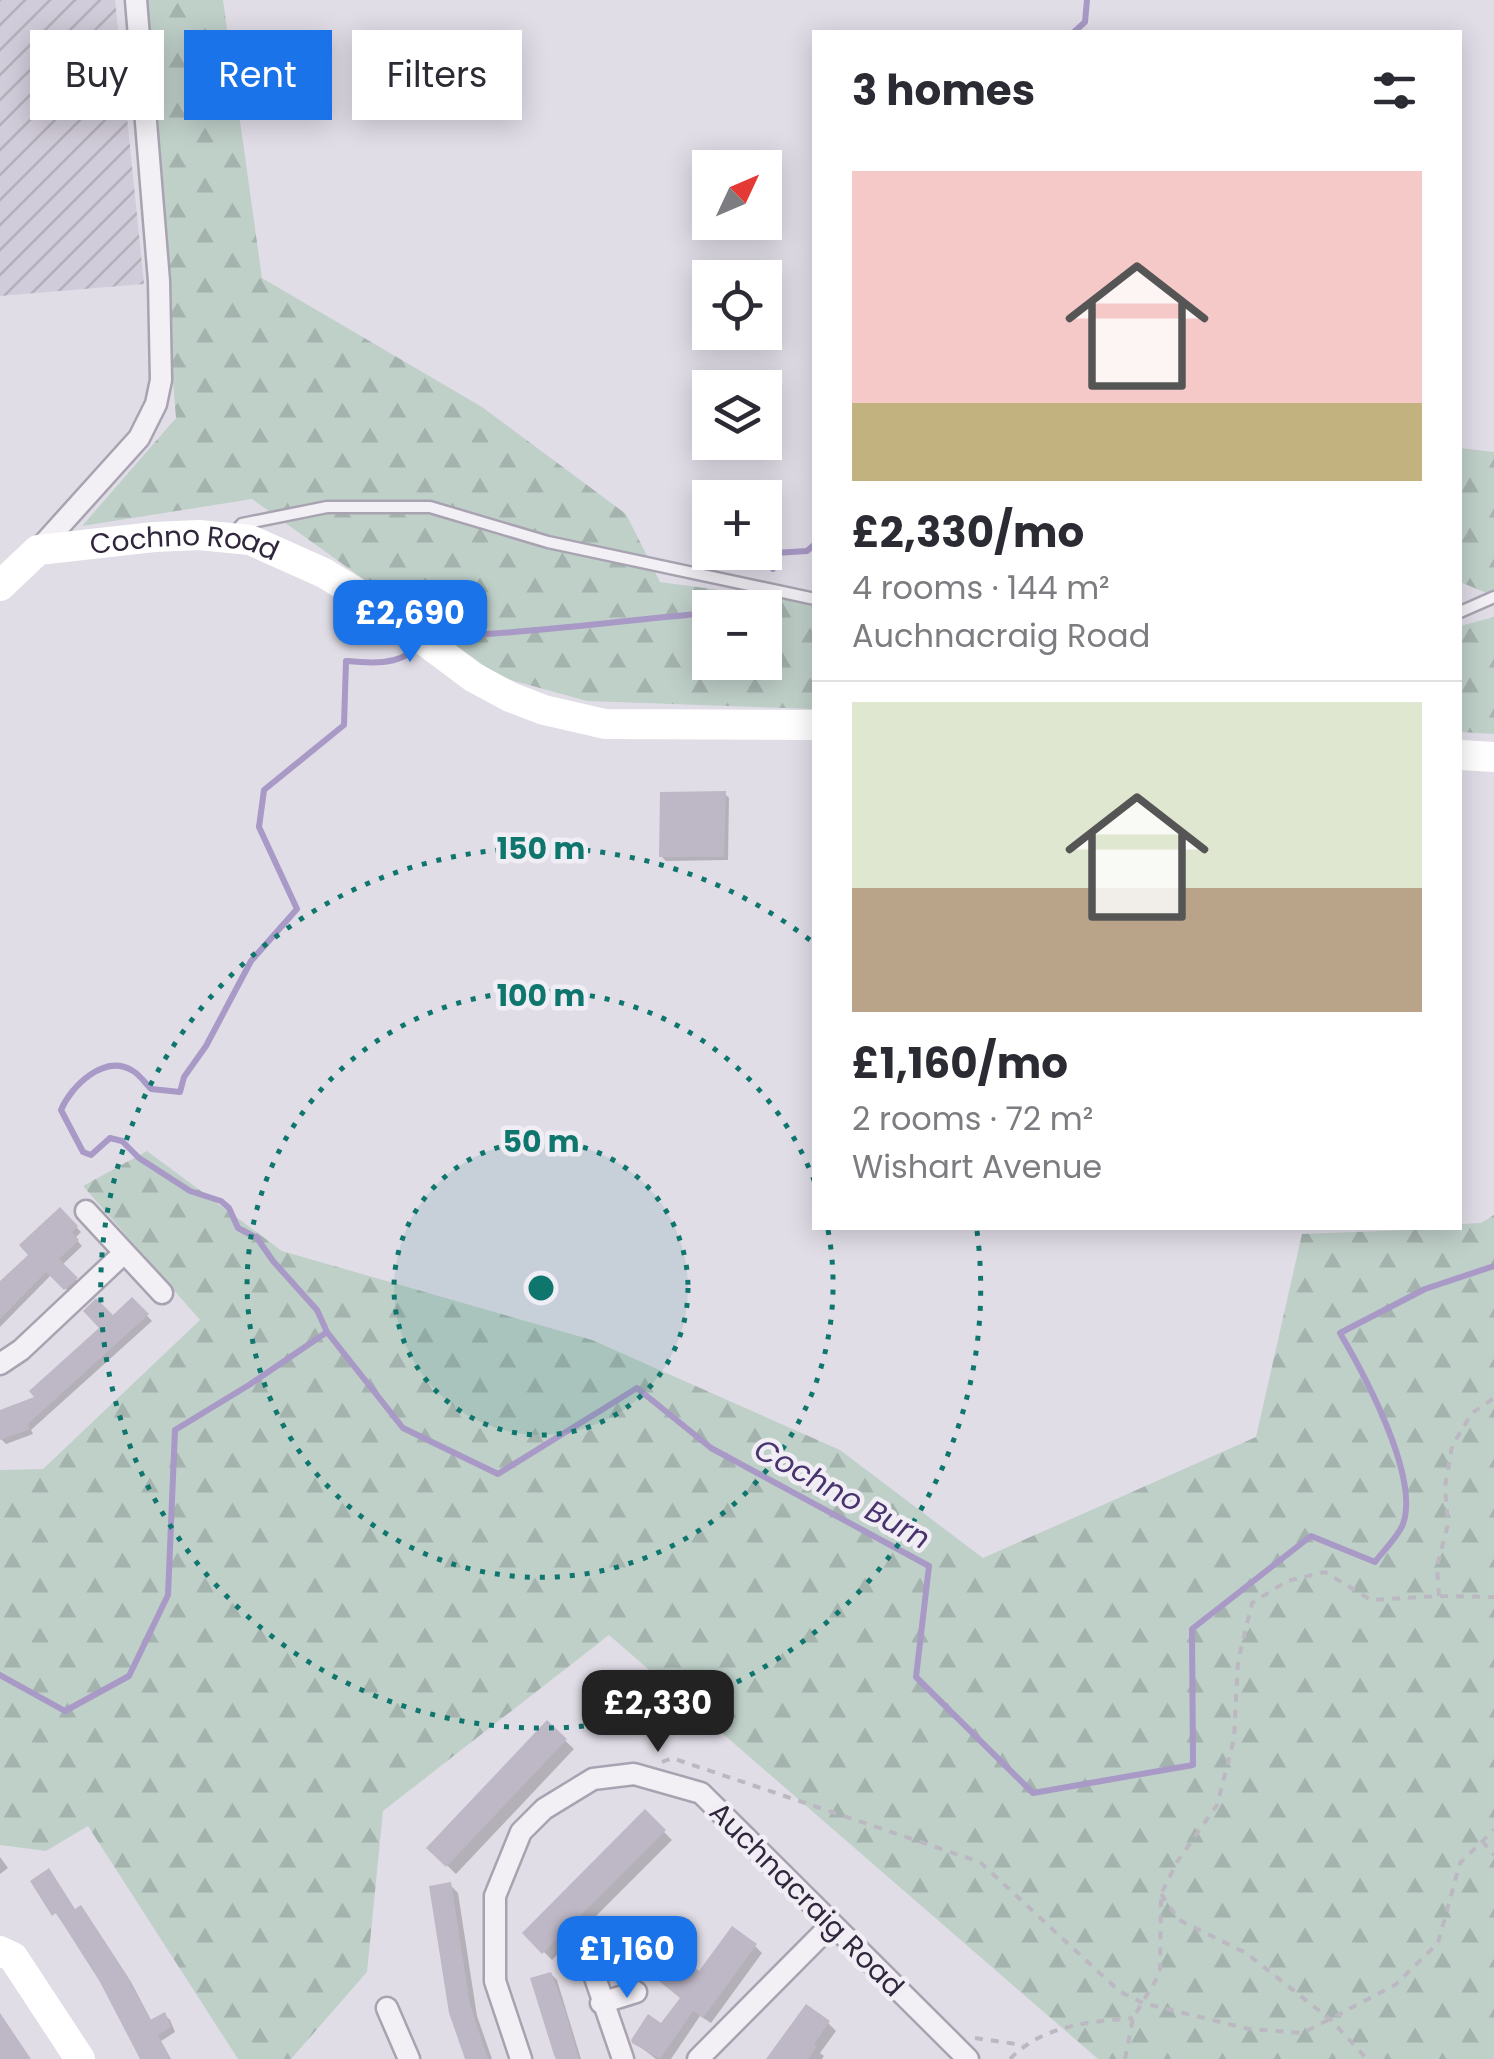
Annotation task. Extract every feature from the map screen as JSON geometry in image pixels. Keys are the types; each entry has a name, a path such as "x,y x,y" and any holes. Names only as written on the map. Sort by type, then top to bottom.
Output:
{"street":[{"path":"0,586 38,550 139,438 156,404 161,380 158,281 136,0"},
{"name":"Cochno Road","path":"38,550 154,537 231,537 282,552 324,573 378,606 473,677 544,710 605,724 812,725"},
{"path":"1462,756 1494,757"},
{"path":"86,1211 162,1293"},
{"path":"0,1364 21,1350 124,1252"},
{"name":"Auchnacraig Road","path":"522,2059 495,1982 495,1896 521,1832 544,1808 593,1779 634,1774 701,1794 968,2059"},
{"path":"698,2059 832,1924"},
{"path":"0,1950 13,1957 80,2059"},
{"path":"588,1957 623,2059"},
{"path":"601,2002 636,1992"},
{"path":"387,2008 409,2059"}],"lane":[{"path":"231,537 242,524 327,507 430,507 548,542 812,597"},
{"path":"1462,611 1494,597"}],"path":[{"path":"1439,1596 1437,1566 1448,1524 1445,1487 1452,1446 1472,1414 1494,1398"},
{"path":"1125,2059 1133,2018 1160,1973 1161,1894 1177,1862 1217,1805 1234,1739 1238,1661 1252,1602 1287,1581 1326,1572 1371,1600 1494,1597"},
{"path":"634,1774 672,1758 980,1862 1119,1990 1143,2004 1249,2029 1303,2033 1395,1985 1438,1943 1460,1863 1494,1830"},
{"path":"1482,1841 1494,1856"},
{"path":"1161,1894 1179,1920 1246,1953 1331,2020 1367,2059"},
{"path":"1010,2059 1023,2045 1073,2023 1133,2018"},
{"path":"940,2032 1023,2045"}],"shaded area":[{"path":"0,0 115,0 118,30 30,30 30,120 127,120 144,284 0,296"}],"green space":[{"path":"141,0 223,0 227,30 184,30 184,120 240,120 262,278 482,407 626,514 660,582 719,590 692,590 692,680 782,680 782,599 812,603 812,709 587,701 500,677 252,499 82,526 176,418 151,120 164,120 164,30 144,30"},
{"path":"1462,448 1494,452 1494,596 1462,583"},
{"path":"1494,617 1494,734 1462,732 1462,625"},
{"path":"147,1151 282,1251 592,1340 840,1450 983,1558 1256,1437 1302,1234 1462,1230 1462,1224 1481,1223 1494,1215 1494,2059 1098,2059 609,1635 383,1811 367,1972 291,2059 238,2059 88,1826 46,1851 0,1845 0,1470 43,1469 200,1320 83,1186"}],"building":[{"path":"726,791 724,857 659,857 660,792"},
{"path":"60,1207 78,1226 72,1232 79,1240 59,1259 78,1278 64,1290 46,1272 0,1319 0,1281 28,1255 19,1245"},
{"path":"132,1297 149,1314 28,1424 30,1429 0,1440 0,1410 34,1397 29,1391 99,1328 83,1311 96,1298 113,1315"},
{"path":"547,1720 567,1739 446,1867 426,1848"},
{"path":"645,1809 666,1830 542,1954 522,1933"},
{"path":"49,1868 75,1909 81,1905 126,1974 150,2020 165,2012 171,2027 158,2035 170,2059 140,2059 100,1982 56,1913 52,1916 30,1881"},
{"path":"451,1882 470,2005 488,2059 465,2059 449,2013 429,1886"},
{"path":"732,1926 757,1944 703,2018 693,2011 660,2059 632,2043 648,2014 661,2023 680,1998 628,1956 649,1930 699,1971"},
{"path":"551,1972 579,2059 556,2059 554,2055 530,1978"},
{"path":"806,2004 830,2021 808,2059 766,2059"},
{"path":"0,2013 31,2059 0,2059"}],"waterway":[{"path":"1076,30 1085,22 1087,0"},
{"path":"782,553 807,551 812,547"},
{"path":"454,636 692,615"},
{"path":"327,1332 317,1310 257,1238 238,1228 229,1208 221,1201 190,1191 139,1158 122,1141 110,1138 91,1155 83,1152 61,1110 81,1082 111,1066 133,1071 151,1089 180,1092 184,1077 206,1046 251,961 297,909 259,827 264,790 344,725 346,661 392,661 415,648"},
{"name":"Cochno Burn","path":"0,1675 65,1711 129,1676 168,1595 175,1430 327,1332 403,1428 498,1474 637,1388 711,1448 929,1566 916,1677 1033,1793 1193,1765 1192,1629 1311,1536 1375,1562 1403,1524 1404,1480 1397,1454 1375,1399 1340,1333 1425,1289 1494,1266"}]}
